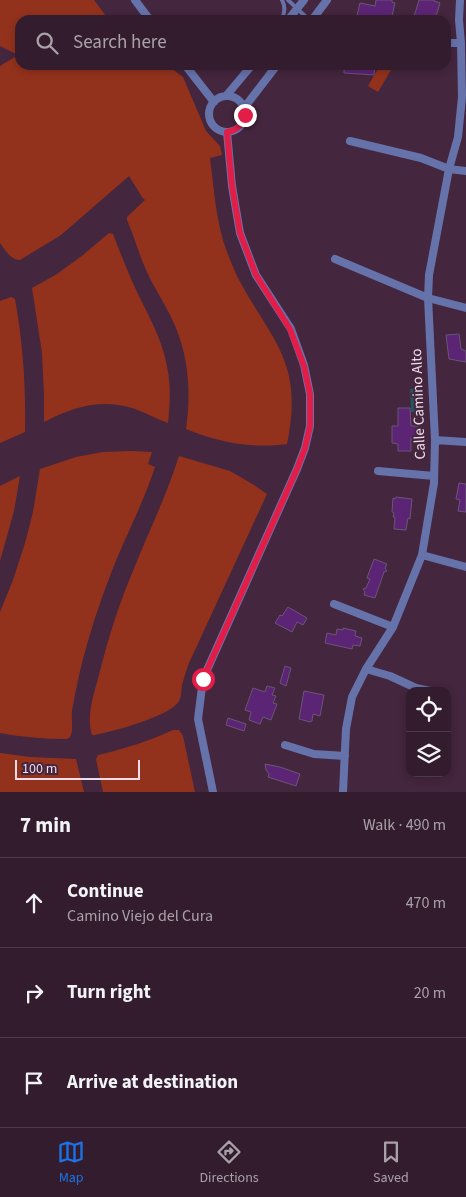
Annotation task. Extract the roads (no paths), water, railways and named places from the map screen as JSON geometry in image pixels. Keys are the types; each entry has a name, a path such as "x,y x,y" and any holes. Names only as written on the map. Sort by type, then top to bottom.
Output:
{"street":[{"path":"134,0 146,15"},
{"path":"292,15 304,0"},
{"path":"316,15 328,0"},
{"name":"Calle Camino Alto","path":"344,792 346,729 352,697 366,669 393,627 422,555 434,483 435,440 428,298 429,275 449,169 458,137 462,97 462,20 460,0"},
{"path":"451,43 461,43"},
{"path":"189,70 214,102"},
{"path":"226,96 248,70"},
{"path":"244,108 273,70"},
{"path":"226,96 233,97 240,102 244,108 245,115 244,122 240,127 234,131 227,132 220,131 215,127 209,115 210,108 214,102 226,96"},
{"path":"213,792 198,718 203,679 297,469 305,448 310,426 310,394 304,366 290,329 256,275 240,233 232,186 227,132"},
{"path":"350,141 421,158 449,169 466,171"},
{"path":"335,259 428,298 466,308"},
{"path":"435,440 466,442"},
{"path":"378,471 434,476"},
{"path":"422,555 466,567"},
{"path":"334,604 393,627"},
{"path":"366,669 390,676 414,687"},
{"path":"285,745 314,754 345,756"}],"lane":[{"path":"282,0 285,11 284,15"},
{"path":"288,0 304,15"}]}
